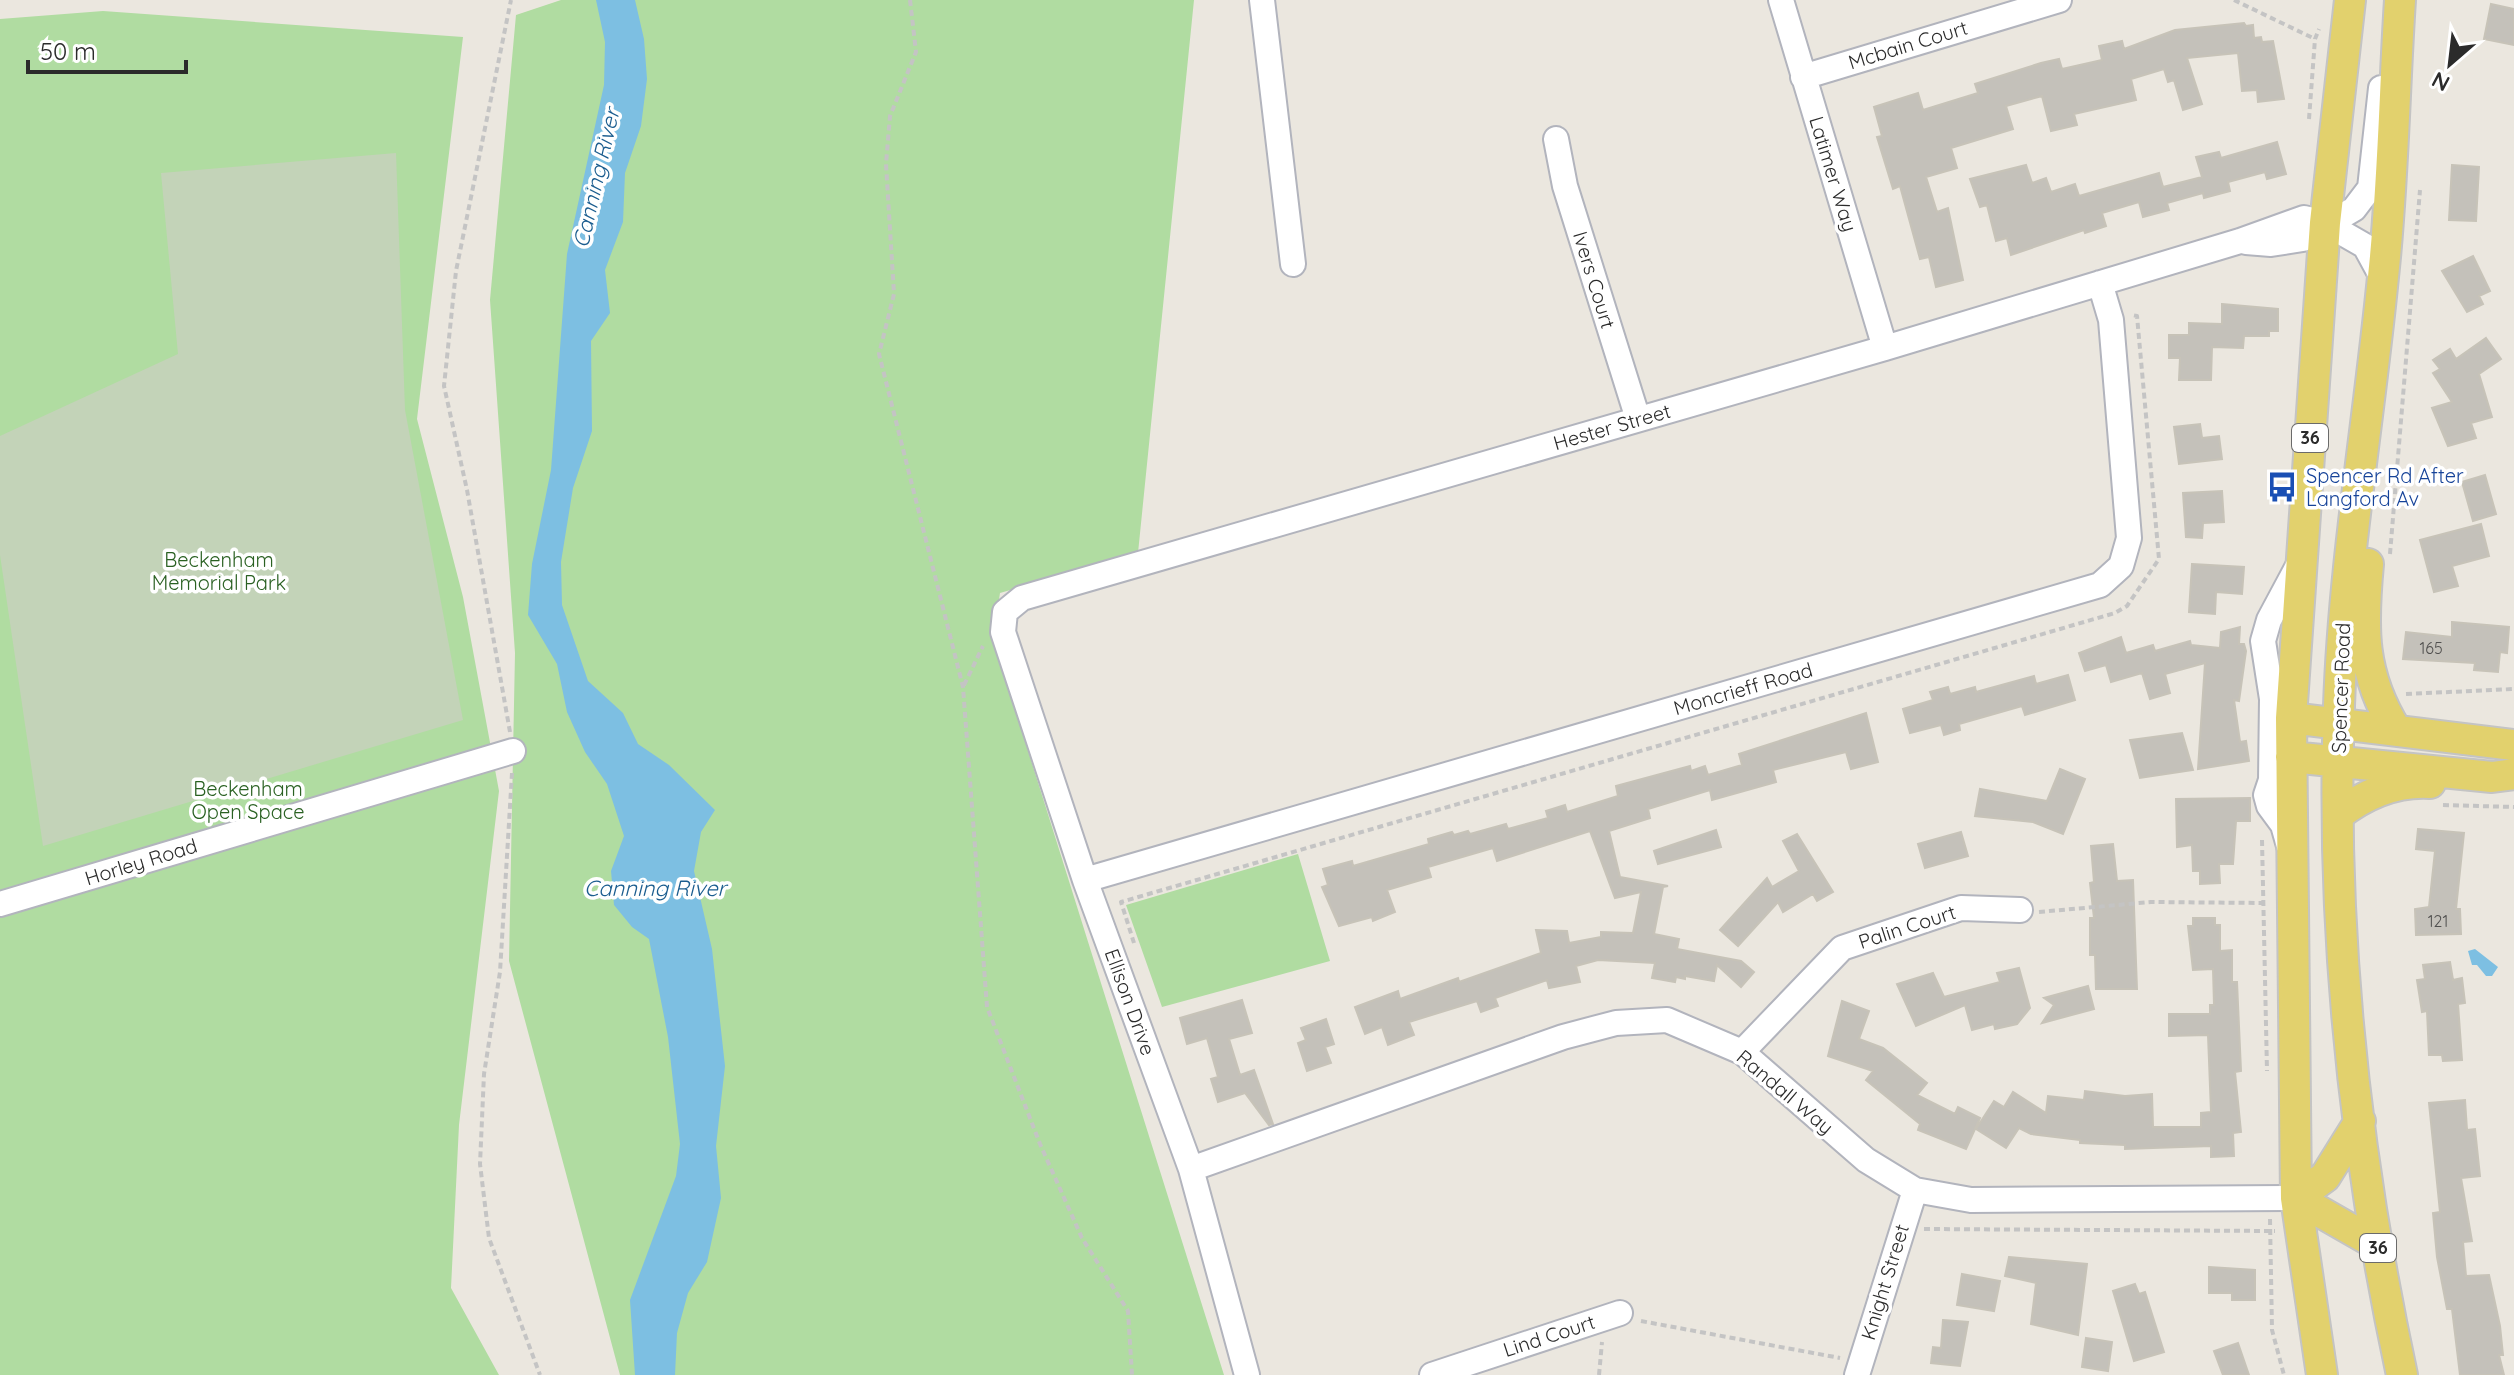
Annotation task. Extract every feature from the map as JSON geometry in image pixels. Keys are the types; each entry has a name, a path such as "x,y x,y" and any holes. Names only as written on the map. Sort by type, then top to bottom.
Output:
{"main road":[{"name":"36","path":"2322,1375 2296,1198 2291,718 2325,223 2350,0"},
{"name":"Spencer Road","path":"2399,9 2383,279 2343,621 2338,815 2346,991 2360,1121 2378,1245 2402,1375"},
{"path":"2367,412 2379,457 2364,628 2368,670 2378,699 2396,730"},
{"path":"2291,718 2514,745"},
{"path":"2291,757 2503,776"},
{"path":"2338,815 2368,795 2406,782 2458,784 2503,776"},
{"path":"2360,1121 2325,1177 2296,1198 2378,1245"}],"street":[{"path":"1262,0 1293,264"},
{"name":"Latimer Way","path":"1781,0 1885,348"},
{"name":"Mcbain Court","path":"1803,77 2059,0"},
{"name":"Hester Street","path":"1003,632 1005,612 1022,598 1885,348 2240,241 2304,218 2325,223 2354,209 2370,188 2382,62 2399,9"},
{"name":"Ivers Court","path":"1556,139 1565,186 1638,419"},
{"path":"2325,223 2365,246 2383,279"},
{"name":"Moncrieff Road","path":"1085,880 2100,585 2121,566 2129,538 2111,320 2100,283"},
{"path":"2292,860 2283,825 2268,802 2272,699 2263,641 2269,620 2302,556"},
{"name":"Ellison Drive","path":"1003,632 1085,880 1191,1169 1247,1375"},
{"name":"Horley Road","path":"0,904 513,751"},
{"name":"Palin Court","path":"1742,1052 1842,948 1961,908 2020,910"},
{"name":"Randall Way","path":"1191,1169 1563,1037 1616,1023 1667,1020 1742,1052 1866,1160 1915,1190 1971,1200 2296,1198"},
{"name":"Knight Street","path":"1858,1369 1915,1190"},
{"name":"Lind Court","path":"1432,1375 1610,1316"}],"path":[{"path":"511,0 456,271 444,386 467,490 513,751 500,972 484,1074 480,1164 489,1238 540,1375"},
{"path":"910,0 916,52 890,116 886,164 894,294 879,354 963,687 987,1007 1040,1144 1082,1238 1128,1311 1132,1375"},
{"path":"2234,0 2315,39"},
{"path":"2390,559 2420,190"},
{"path":"1135,946 1121,902 2100,618 2127,606 2159,559 2137,316 2126,314 2126,306"},
{"path":"963,687 987,638 1003,632"},
{"path":"2403,694 2514,689"},
{"path":"2020,910 2049,913 2151,902 2264,903 2261,823 2268,802"},
{"path":"2441,805 2514,807"},
{"path":"1904,1223 1923,1229 2300,1231"},
{"path":"1599,1375 1602,1341 1610,1316 1858,1369"}],"green space":[{"path":"561,0 1194,0 1138,553 1000,593 993,639 1224,1375 620,1375 509,961 515,653 490,300 516,15"},
{"name":"Beckenham Open Space","path":"103,11 463,37 417,419 463,597 499,791 459,1125 451,1288 499,1375 0,1375 0,19"},
{"name":"Beckenham Memorial Park","path":"396,153 405,410 463,720 43,846 0,555 0,436 178,354 161,173"},
{"path":"1298,854 1330,961 1162,1007 1126,905"}],"water":[{"name":"Canning River","path":"596,0 635,0 644,39 647,79 641,126 625,173 623,222 605,270 610,313 591,341 592,431 573,488 561,562 562,605 588,681 623,713 638,744 669,765 715,810 701,832 694,871 712,949 725,1066 716,1146 721,1198 707,1262 688,1293 677,1333 675,1375 635,1375 630,1300 676,1176 680,1144 668,1037 649,939 632,927 614,905 611,871 624,836 607,784 585,752 567,712 557,664 528,615 532,564 551,470 567,254 604,85 605,42"},
{"path":"2475,949 2498,967 2492,976 2486,976 2477,965 2472,965 2468,951"}],"building":[{"path":"2491,4 2514,9 2514,45 2484,39"},
{"path":"2244,23 2246,26 2253,25 2254,38 2261,37 2262,42 2273,41 2284,99 2258,102 2257,90 2242,91 2238,53 2187,58 2202,104 2183,110 2174,80 2168,82 2164,69 2131,79 2136,100 2074,114 2077,125 2051,131 2042,96 2006,106 2013,129 1951,148 1957,168 1926,177 1937,212 1948,208 1963,280 1936,287 1929,257 1920,259 1900,186 1893,189 1877,137 1882,136 1874,107 1918,93 1923,110 1978,93 1975,84 2041,63 2059,59 2062,69 2102,60 2099,46 2122,41 2124,49 2175,30"},
{"path":"2277,142 2286,174 2267,179 2265,172 2228,182 2230,191 2204,198 2203,193 2167,203 2169,210 2143,217 2139,202 2102,213 2106,226 2085,233 2084,230 2011,255 2007,238 1996,241 1987,205 1980,207 1970,179 2026,165 2032,183 2046,178 2051,192 2075,184 2079,196 2159,173 2163,187 2202,177 2196,157 2219,152 2221,158"},
{"path":"2452,165 2479,167 2476,221 2449,220"},
{"path":"2473,256 2490,291 2479,296 2483,304 2467,312 2442,271"},
{"path":"2222,304 2278,309 2278,331 2269,331 2269,336 2244,336 2243,348 2212,347 2211,380 2179,380 2180,358 2169,358 2169,335 2189,335 2189,323 2222,324"},
{"path":"2486,338 2501,359 2479,374 2492,417 2471,423 2476,438 2448,446 2432,408 2452,402 2433,373 2440,369 2433,360 2450,349 2456,359"},
{"path":"2200,424 2202,438 2219,436 2222,459 2179,464 2174,427"},
{"path":"2485,475 2496,514 2473,521 2462,482"},
{"path":"2222,491 2224,522 2203,523 2202,538 2186,537 2183,493"},
{"path":"2481,524 2489,556 2452,566 2458,586 2434,592 2420,540"},
{"path":"2192,564 2244,567 2242,594 2216,592 2215,614 2189,612"},
{"path":"2452,622 2509,627 2507,653 2500,652 2498,672 2474,670 2475,663 2403,659 2406,632 2452,637"},
{"path":"2240,627 2239,644 2244,644 2246,651 2239,701 2234,700 2240,742 2246,741 2249,761 2198,769 2205,663 2165,674 2170,693 2150,699 2142,673 2111,682 2106,665 2085,671 2079,653 2121,637 2126,653 2153,645 2155,651 2190,641 2191,645 2220,648 2221,632"},
{"path":"2068,675 2075,700 2025,715 2022,706 1959,724 1960,730 1944,735 1941,725 1910,733 1903,709 1933,700 1930,692 1948,687 1950,694 1975,687 1976,692 2034,676 2036,684"},
{"path":"1866,713 1878,762 1851,769 1846,752 1773,770 1776,782 1712,800 1710,790 1648,809 1650,818 1609,831 1620,877 1668,886 1663,887 1654,934 1679,939 1677,949 1741,961 1754,972 1741,987 1717,965 1714,981 1685,976 1685,979 1676,977 1675,982 1652,978 1655,963 1598,960 1576,966 1580,982 1549,988 1547,980 1495,998 1498,1006 1481,1012 1477,1001 1409,1022 1414,1035 1388,1045 1382,1027 1365,1034 1355,1007 1398,991 1400,999 1458,978 1459,982 1541,953 1536,930 1567,931 1569,943 1601,937 1601,932 1633,933 1641,892 1615,898 1590,831 1497,861 1493,848 1428,867 1431,877 1387,890 1395,912 1373,921 1372,917 1339,926 1322,887 1328,885 1323,869 1352,861 1353,866 1429,844 1428,839 1452,832 1454,835 1468,831 1470,834 1506,824 1508,829 1548,818 1546,811 1565,805 1567,812 1618,796 1616,786 1690,766 1691,771 1705,766 1708,775 1742,765 1739,754"},
{"path":"2182,733 2193,770 2140,778 2130,740"},
{"path":"2060,769 2085,779 2063,834 2033,822 1975,816 1980,789 2047,801"},
{"path":"2250,798 2250,821 2236,821 2233,864 2219,864 2220,883 2200,884 2200,871 2193,871 2192,845 2177,847 2176,799"},
{"path":"2418,829 2464,833 2456,909 2460,909 2461,934 2416,935 2415,909 2429,907 2435,851 2416,849"},
{"path":"1716,830 1721,847 1658,864 1654,851"},
{"path":"1961,832 1968,856 1925,868 1918,844"},
{"path":"1797,834 1833,892 1817,901 1813,894 1783,912 1778,902 1738,946 1720,930 1767,878 1772,887 1799,871 1783,841"},
{"path":"2113,844 2117,881 2133,880 2137,989 2096,989 2095,955 2090,955 2090,918 2094,918 2090,883 2094,882 2091,846"},
{"path":"2193,918 2215,918 2215,925 2220,925 2220,951 2232,950 2232,982 2237,982 2241,1071 2235,1072 2241,1132 2233,1133 2234,1156 2211,1157 2211,1146 2125,1149 2125,1145 2080,1143 2080,1140 2031,1134 2019,1128 2006,1148 1976,1129 1994,1101 2004,1107 2013,1092 2046,1113 2048,1096 2084,1100 2085,1091 2125,1096 2152,1094 2153,1127 2201,1127 2201,1113 2211,1112 2208,1035 2169,1036 2169,1014 2210,1014 2210,1005 2214,1005 2213,969 2193,970 2188,926 2193,926"},
{"path":"2450,962 2453,980 2462,978 2465,1003 2458,1004 2462,1060 2443,1061 2442,1055 2429,1055 2427,1011 2422,1012 2417,980 2425,979 2423,965"},
{"path":"2019,968 2030,1008 2017,1024 1995,1029 1994,1024 1972,1030 1965,1005 1916,1026 1897,984 1933,973 1944,997 2000,982 1997,973"},
{"path":"2088,986 2094,1009 2042,1023 2054,1005 2044,998"},
{"path":"1242,1000 1252,1033 1229,1039 1240,1075 1254,1070 1273,1124 1269,1125 1245,1093 1218,1102 1211,1079 1218,1077 1207,1038 1187,1044 1180,1018"},
{"path":"1842,1001 1869,1011 1859,1039 1883,1048 1927,1083 1917,1095 1955,1114 1958,1107 1980,1118 1966,1149 1918,1130 1920,1124 1866,1080 1873,1071 1828,1056"},
{"path":"1326,1019 1334,1044 1325,1047 1331,1063 1307,1071 1298,1043 1306,1040 1301,1028"},
{"path":"2465,1100 2467,1130 2475,1129 2480,1176 2461,1178 2472,1241 2463,1242 2466,1276 2489,1275 2500,1326 2503,1355 2499,1355 2504,1375 2460,1375 2452,1309 2447,1309 2437,1257 2433,1213 2440,1212 2429,1103"},
{"path":"2009,1257 2087,1264 2078,1335 2031,1324 2036,1283 2005,1276"},
{"path":"2209,1267 2255,1270 2255,1300 2232,1300 2232,1293 2209,1293"},
{"path":"1962,1274 2000,1281 1994,1311 1957,1305"},
{"path":"2135,1284 2139,1294 2145,1292 2164,1352 2134,1361 2113,1291"},
{"path":"1943,1320 1968,1322 1960,1366 1931,1363 1933,1347 1941,1348"},
{"path":"2086,1338 2112,1342 2108,1371 2082,1367"},
{"path":"2238,1343 2249,1375 2223,1375 2214,1351"}],"place":[{"name":"Spencer Rd After Langford Av","path":"2282,487"}]}
